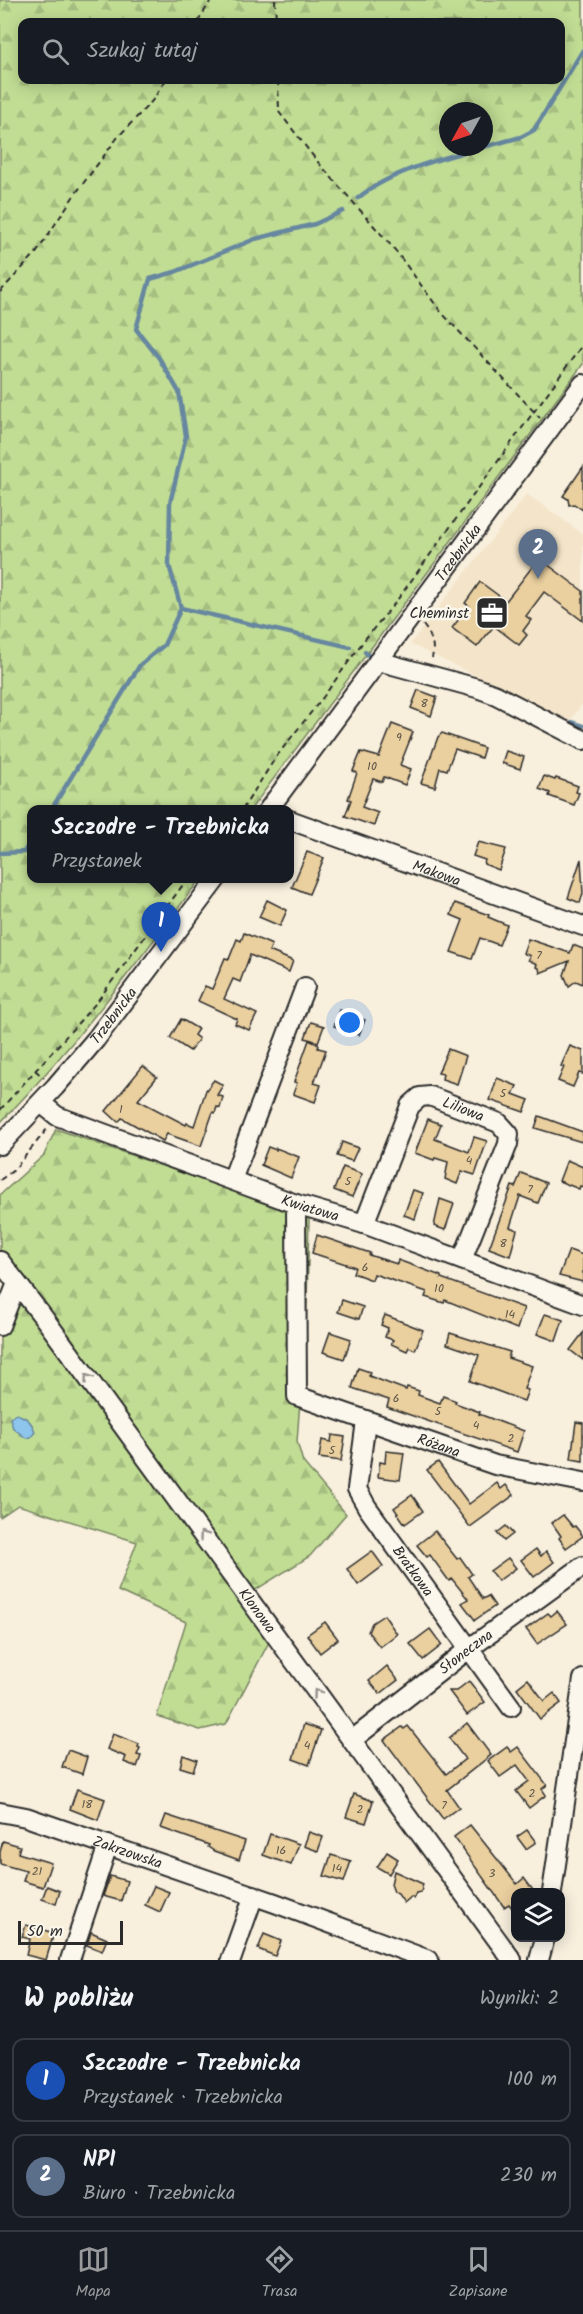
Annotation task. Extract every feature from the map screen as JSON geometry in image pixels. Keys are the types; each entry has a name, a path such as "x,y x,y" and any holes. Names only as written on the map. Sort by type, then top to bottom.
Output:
{"street":[{"name":"Trzebnicka","path":"272,805 550,429 577,407 583,384"},
{"path":"378,661 496,695 583,740"},
{"name":"Makowa","path":"294,821 583,926"},
{"name":"Trzebnicka","path":"0,1144 40,1103 107,1025 214,883"},
{"path":"232,1180 305,987"},
{"name":"Liliowa","path":"364,1224 410,1106 420,1097 430,1096 499,1123 509,1134 508,1144 462,1260"},
{"name":"Kwiatowa","path":"40,1103 57,1116 296,1204 364,1224 583,1305"},
{"name":"Różana","path":"296,1204 297,1396 495,1465 583,1482"},
{"name":"Klonowa","path":"0,1261 512,1960"},
{"path":"0,1326 17,1283"},
{"name":"Bratkowa","path":"366,1421 357,1489 367,1507 511,1707"},
{"name":"Słoneczna","path":"352,1740 470,1648 583,1566"},
{"path":"553,1888 583,1685"},
{"name":"Zakrzowska","path":"0,1812 26,1817 254,1895 429,1960"},
{"path":"70,1960 108,1845"},
{"path":"231,1960 254,1895"},
{"path":"539,1960 544,1942"}],"path":[{"path":"200,18 211,0"},
{"path":"275,0 276,18"},
{"path":"0,292 37,252 73,197 118,137 152,101 163,84"},
{"path":"278,84 279,112 317,161 395,250 441,312 550,429"},
{"path":"245,805 276,757 324,696 364,639 395,603 583,344"},
{"path":"412,615 431,636 433,653 428,675"},
{"path":"0,1110 96,1003 185,883"},
{"path":"0,1180 14,1170 57,1116"}],"shaded area":[{"path":"527,494 583,534 583,703 570,721 410,644"}],"green space":[{"path":"0,0 583,0 583,364 254,805 27,805 27,883 197,883 53,1065 0,1123"},
{"path":"56,1129 309,1217 307,1302 297,1442 303,1462 346,1514 310,1556 239,1600 269,1642 226,1724 200,1730 157,1716 186,1622 118,1591 137,1542 18,1505 0,1517 0,1313 15,1269 0,1251 0,1195 44,1155"}],"water":[{"path":"16,1414 31,1423 35,1432 31,1437 26,1438 13,1428 10,1418"}],"building":[{"path":"583,467 583,510 574,504 569,505 568,499 563,496"},
{"path":"539,558 583,591 583,621 544,592 526,616 531,620 523,631 527,635 519,645 494,626 477,647 452,628 469,606 465,603 480,582 506,601"},
{"path":"418,690 437,697 431,716 411,708"},
{"path":"392,724 413,732 400,765 411,769 405,785 384,777 382,782 373,779 362,807 378,813 374,826 345,816 351,800 348,799 357,773 353,771 361,752 379,757"},
{"path":"442,733 484,748 481,758 455,749 447,770 440,768 435,787 421,783 438,737"},
{"path":"506,751 524,757 520,769 502,763"},
{"path":"544,776 578,786 576,792 579,793 574,805 549,796 550,793 539,789"},
{"path":"478,842 506,849 499,870 484,864 485,860 473,856"},
{"path":"307,852 324,858 309,894 292,887"},
{"path":"581,859 583,894 580,903 568,898"},
{"path":"267,900 287,910 280,926 259,917"},
{"path":"455,903 489,915 488,917 507,925 499,945 480,938 472,959 451,952 463,920 451,915"},
{"path":"244,933 272,945 269,951 293,961 289,972 250,955 240,982 233,979 224,999 257,1014 249,1030 235,1024 237,1019 198,1001 205,986 212,989 225,958 229,959 237,939 241,941"},
{"path":"528,939 570,953 573,945 583,949 583,984 576,981 569,986 564,975 569,961 540,973 539,968 536,967 537,964 528,960 530,956 523,953"},
{"path":"340,1010 365,1020 359,1035 334,1026"},
{"path":"181,1019 198,1029 194,1035 199,1039 190,1051 170,1038"},
{"path":"311,1022 324,1026 318,1042 305,1038"},
{"path":"309,1040 319,1045 318,1048 326,1050 314,1083 321,1085 315,1102 293,1094 297,1083 294,1082"},
{"path":"570,1046 583,1051 583,1074 579,1073 573,1087 558,1081 564,1067 561,1066"},
{"path":"448,1049 466,1056 457,1084 442,1079 443,1074 438,1073"},
{"path":"143,1066 157,1077 138,1100 186,1125 187,1123 194,1126 206,1090 214,1080 223,1085 217,1095 223,1097 220,1108 217,1107 215,1113 213,1112 201,1146 167,1134 163,1141 122,1118 118,1122 106,1111"},
{"path":"497,1078 517,1086 513,1094 529,1100 524,1112 490,1100"},
{"path":"539,1116 583,1132 582,1142 535,1128"},
{"path":"428,1119 441,1124 435,1139 469,1152 474,1137 487,1141 475,1175 462,1171 457,1184 445,1179 448,1162 415,1153"},
{"path":"342,1142 358,1148 352,1161 337,1156"},
{"path":"268,1147 299,1157 291,1178 261,1165"},
{"path":"567,1160 583,1167 583,1187 580,1186 579,1189 559,1181"},
{"path":"343,1167 362,1174 352,1197 334,1190"},
{"path":"521,1173 546,1183 538,1203 520,1196 510,1227 517,1230 510,1256 489,1248 512,1186 515,1187"},
{"path":"413,1190 423,1193 415,1219 404,1215"},
{"path":"440,1199 454,1204 445,1230 434,1226"},
{"path":"317,1235 397,1264 398,1260 524,1308 517,1329 445,1300 444,1303 425,1297 427,1292 374,1274 372,1280 353,1273 355,1267 312,1253"},
{"path":"569,1250 583,1255 583,1282 559,1276"},
{"path":"342,1300 363,1307 359,1319 338,1312"},
{"path":"545,1314 563,1320 556,1341 537,1334"},
{"path":"385,1315 423,1330 415,1350 409,1347 407,1351 391,1344 393,1340 385,1337 388,1328 381,1325"},
{"path":"330,1332 351,1339 344,1359 323,1352"},
{"path":"450,1333 510,1352 508,1358 532,1366 524,1389 528,1390 524,1401 470,1381 479,1355 447,1344"},
{"path":"583,1333 583,1360 570,1350"},
{"path":"358,1368 370,1372 369,1376 406,1390 407,1387 419,1391 418,1395 440,1403 443,1396 480,1412 479,1414 524,1431 517,1452 387,1407 389,1400 352,1388"},
{"path":"576,1422 583,1423 583,1461 571,1459"},
{"path":"332,1435 345,1437 341,1461 319,1458 322,1440 331,1442"},
{"path":"386,1451 404,1453 400,1480 378,1477 380,1462 385,1463"},
{"path":"438,1462 469,1504 497,1483 501,1489 506,1485 514,1495 470,1527 427,1470"},
{"path":"412,1495 423,1511 405,1524 394,1508"},
{"path":"563,1515 583,1536 566,1548 552,1523"},
{"path":"506,1526 513,1534 504,1541 497,1533"},
{"path":"435,1531 457,1559 460,1557 472,1574 468,1577 483,1599 488,1596 495,1606 475,1620 462,1603 468,1599 452,1579 449,1581 430,1555 427,1557 417,1545"},
{"path":"536,1549 541,1556 546,1551 554,1562 534,1577 521,1560"},
{"path":"372,1551 383,1566 358,1585 347,1569"},
{"path":"508,1558 516,1568 498,1581 490,1571"},
{"path":"557,1611 567,1624 537,1644 526,1629 548,1613 551,1616"},
{"path":"384,1615 397,1634 380,1647 368,1632 372,1623"},
{"path":"325,1622 338,1639 320,1653 307,1635"},
{"path":"430,1629 442,1645 423,1660 410,1644"},
{"path":"387,1666 398,1680 380,1694 369,1681"},
{"path":"528,1679 544,1701 554,1693 561,1703 540,1719 517,1688"},
{"path":"469,1681 485,1702 467,1715 449,1691 456,1691"},
{"path":"467,1723 491,1755 447,1790 459,1807 443,1819 384,1740 402,1727 404,1729 408,1726 446,1774 465,1759 449,1738"},
{"path":"304,1724 321,1730 309,1765 293,1759"},
{"path":"113,1734 139,1744 137,1755 141,1756 137,1767 124,1762 126,1757 107,1749"},
{"path":"507,1747 511,1752 518,1747 547,1785 542,1789 546,1795 529,1808 516,1791 529,1781 517,1765 500,1777 488,1761"},
{"path":"68,1750 87,1757 82,1774 62,1767"},
{"path":"183,1755 197,1760 193,1771 180,1767"},
{"path":"77,1789 105,1799 98,1820 70,1809"},
{"path":"354,1794 373,1801 366,1823 346,1817"},
{"path":"166,1815 245,1841 239,1860 214,1851 208,1847 209,1845 161,1828"},
{"path":"470,1825 517,1884 524,1878 531,1888 511,1888 511,1907 509,1904 504,1907 454,1837"},
{"path":"527,1830 536,1842 526,1849 517,1837"},
{"path":"309,1832 323,1837 318,1851 304,1846"},
{"path":"270,1834 299,1844 291,1865 263,1855"},
{"path":"3,1841 20,1846 18,1853 51,1863 43,1887 23,1881 26,1871 0,1864"},
{"path":"387,1852 398,1859 389,1874 377,1867"},
{"path":"331,1855 351,1861 344,1882 324,1876"},
{"path":"394,1871 423,1884 421,1892 416,1893 414,1899 411,1897 404,1903 394,1892 391,1884"},
{"path":"110,1876 127,1881 121,1901 103,1896"},
{"path":"47,1886 60,1891 56,1904 42,1899"},
{"path":"154,1886 169,1892 160,1912 145,1905"},
{"path":"26,1925 54,1933 46,1960 26,1955 30,1939 22,1937"},
{"path":"91,1932 107,1939 102,1951 87,1945"},
{"path":"264,1934 281,1941 275,1956 258,1949"}],"waterway":[{"path":"565,79 583,50"},
{"path":"358,198 374,186 414,168 521,137 534,130 562,84"},
{"path":"54,805 140,665 164,645 181,608 169,565 170,503 186,436 179,392 159,358 136,329 150,279 175,272 255,239 315,224 343,211"},
{"path":"181,608 350,647"},
{"path":"365,652 368,655"},
{"path":"572,722 583,726"},
{"path":"0,853 24,852 27,847"}],"place":[{"name":"NPI","path":"538,579"},
{"name":"Cheminst","path":"492,613"},
{"name":"Szczodre - Trzebnicka","path":"161,952"}]}
